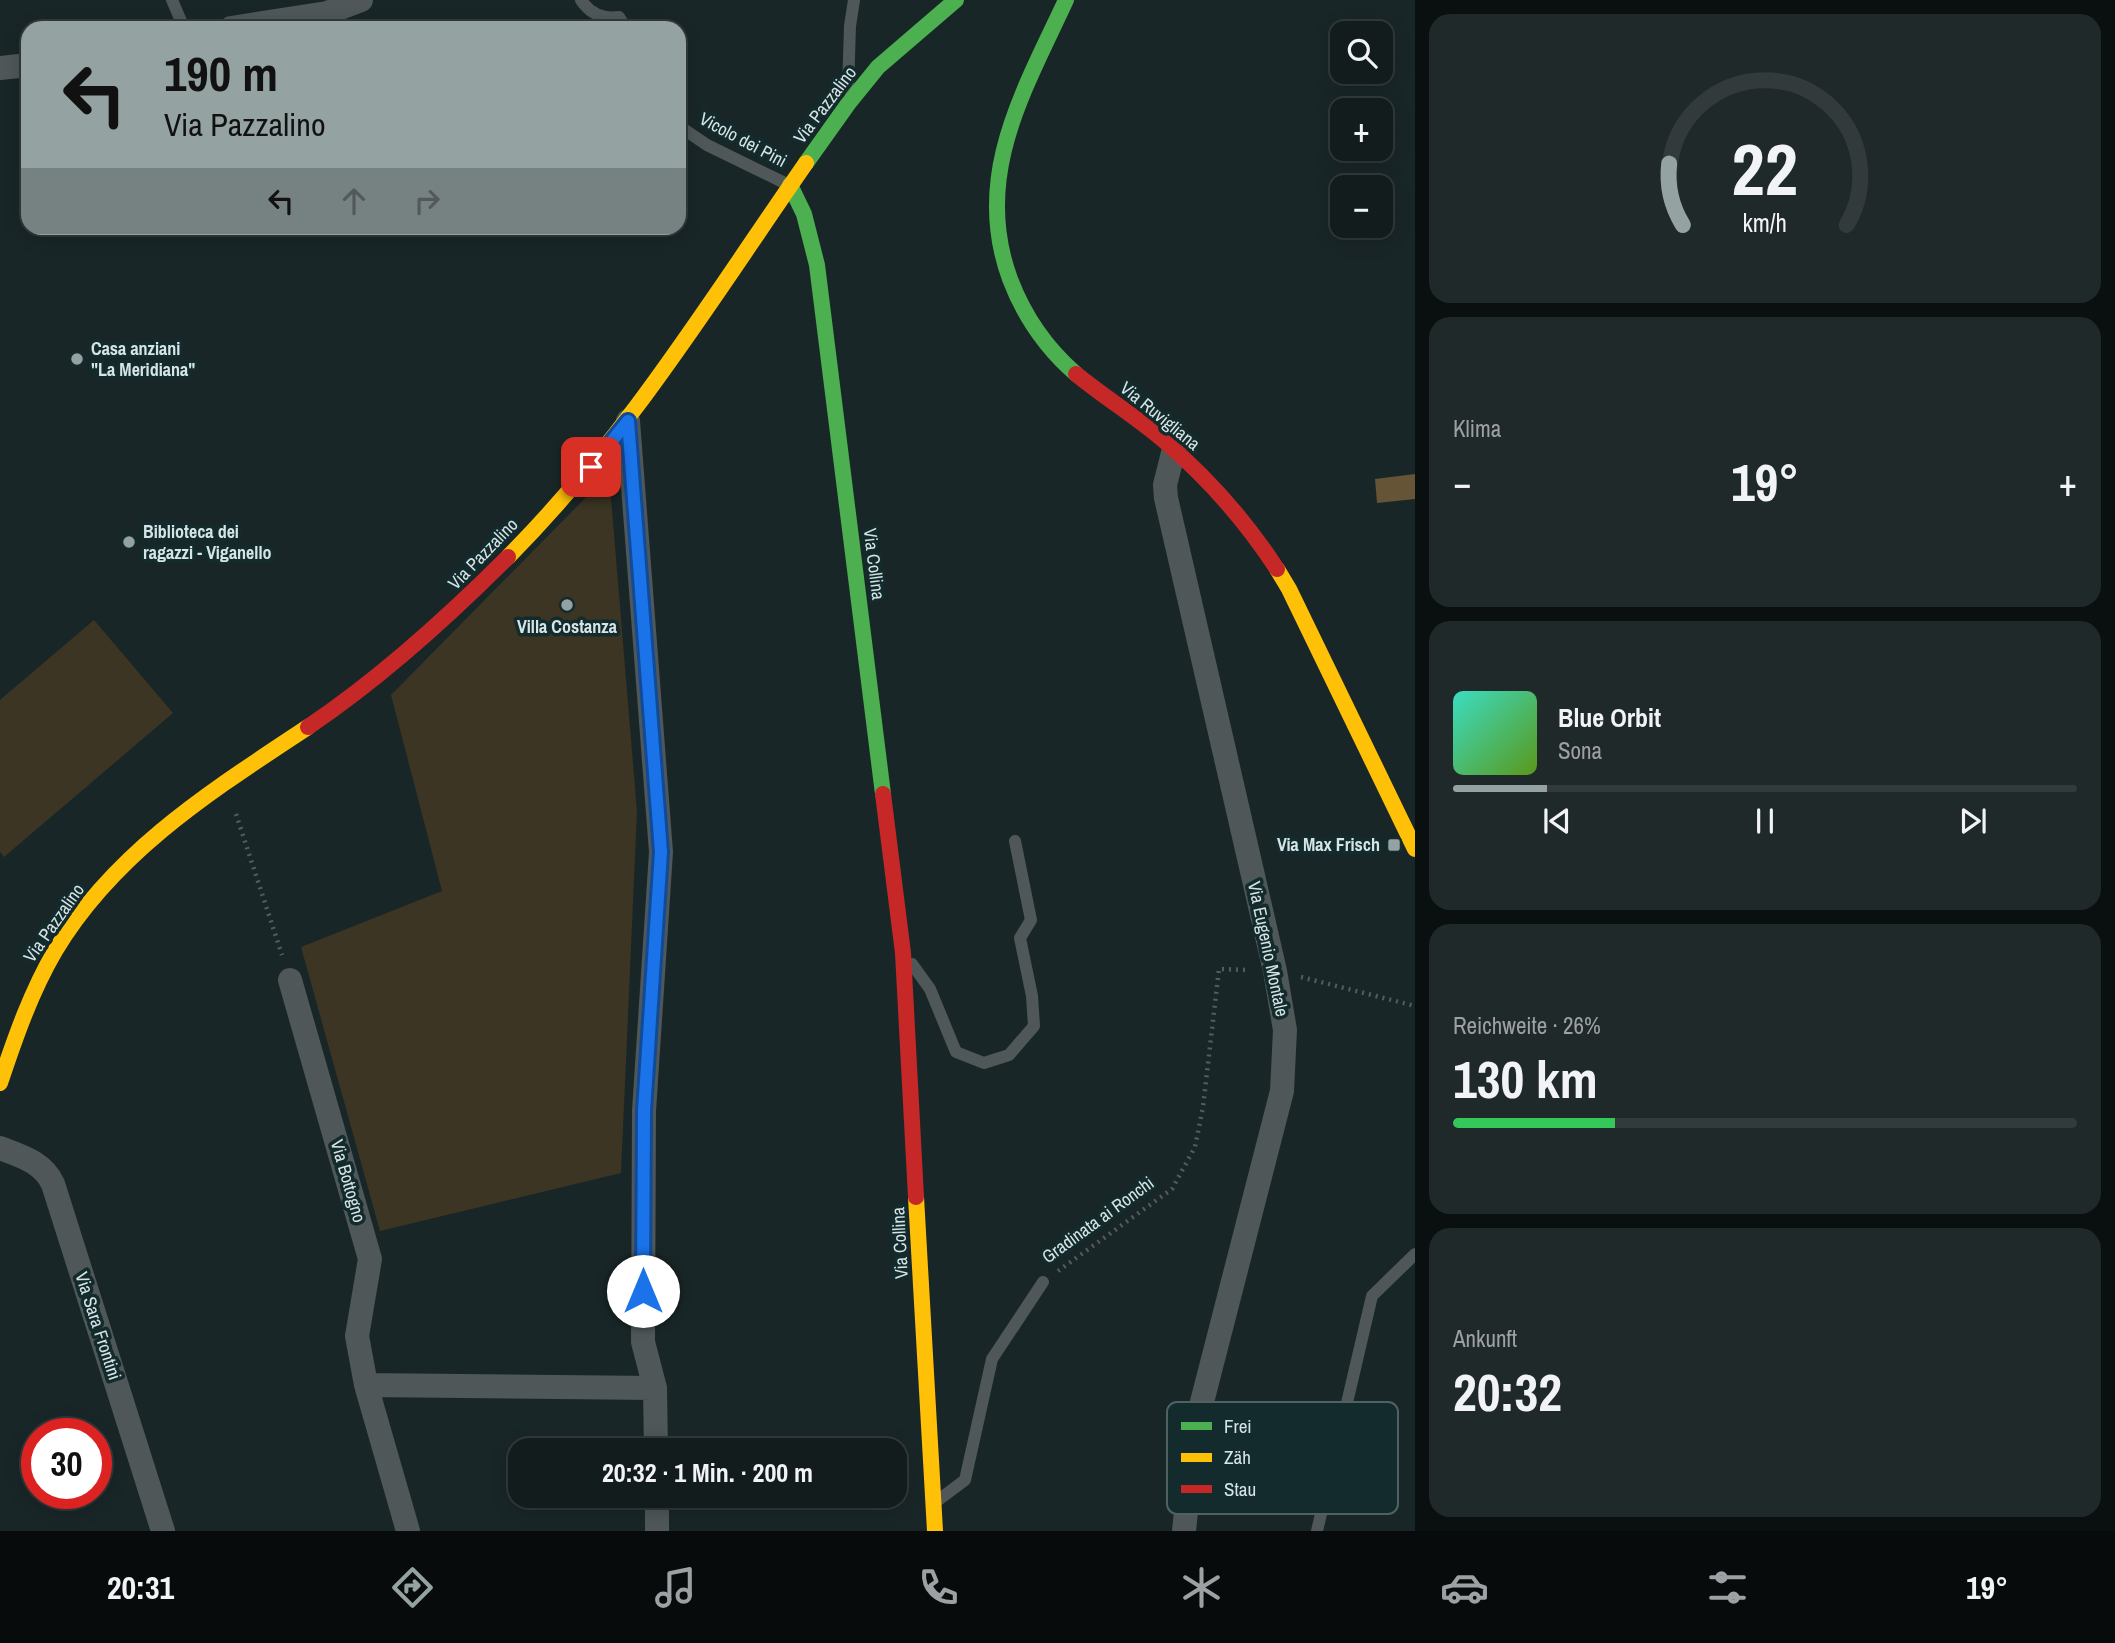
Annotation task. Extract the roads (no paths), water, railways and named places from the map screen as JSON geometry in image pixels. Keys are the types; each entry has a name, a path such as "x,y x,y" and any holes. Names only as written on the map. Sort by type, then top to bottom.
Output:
{"main road":[{"name":"Via Pazzalino","path":"0,1083 34,987 84,908 131,857 172,822 350,697 416,645 465,601 522,542 581,479 666,370 790,185 848,104 878,67 956,0"},
{"name":"Via Ruvigliana","path":"1066,0 1015,113 1004,144 996,200 997,232 1004,262 1025,311 1054,353 1086,382 1174,449 1219,491 1272,559 1415,849"},
{"name":"Via Collina","path":"790,185 810,229 817,265 903,953 935,1531"}],"street":[{"path":"276,21 327,13 361,0"},
{"path":"0,68 21,66"},
{"path":"628,421 661,852 644,1111 643,1342 655,1388 656,1438"},
{"name":"Via Eugenio Montale","path":"1174,449 1165,485 1166,498 1275,971 1285,1030 1282,1091 1202,1402"},
{"name":"Via Bottogno","path":"290,980 370,1259 357,1336 366,1385 408,1531"},
{"name":"Via Sara Frontini","path":"0,1148 31,1160 53,1184 163,1531"},
{"path":"366,1385 655,1388"},
{"path":"657,1508 657,1531"}],"lane":[{"path":"172,0 181,21"},
{"path":"581,0 586,8 604,19 619,17 622,21"},
{"path":"848,104 850,26 854,0"},
{"name":"Vicolo dei Pini","path":"686,131 707,145 790,185"},
{"name":"Via Collina","path":"903,953 930,989 956,1052 984,1063 1009,1055 1034,1026 1032,996 1020,938 1031,920 1016,841"},
{"path":"1347,1402 1372,1296 1415,1254"},
{"name":"Gradinata ai Ronchi","path":"934,1504 965,1480 992,1359 1043,1282"}],"place":[{"name":"Casa anziani \"La Meridiana\"","path":"77,359"},
{"name":"Biblioteca dei ragazzi - Viganello","path":"129,542"},
{"name":"Villa Costanza","path":"567,605"},
{"name":"Via Max Frisch","path":"1394,845"}]}
